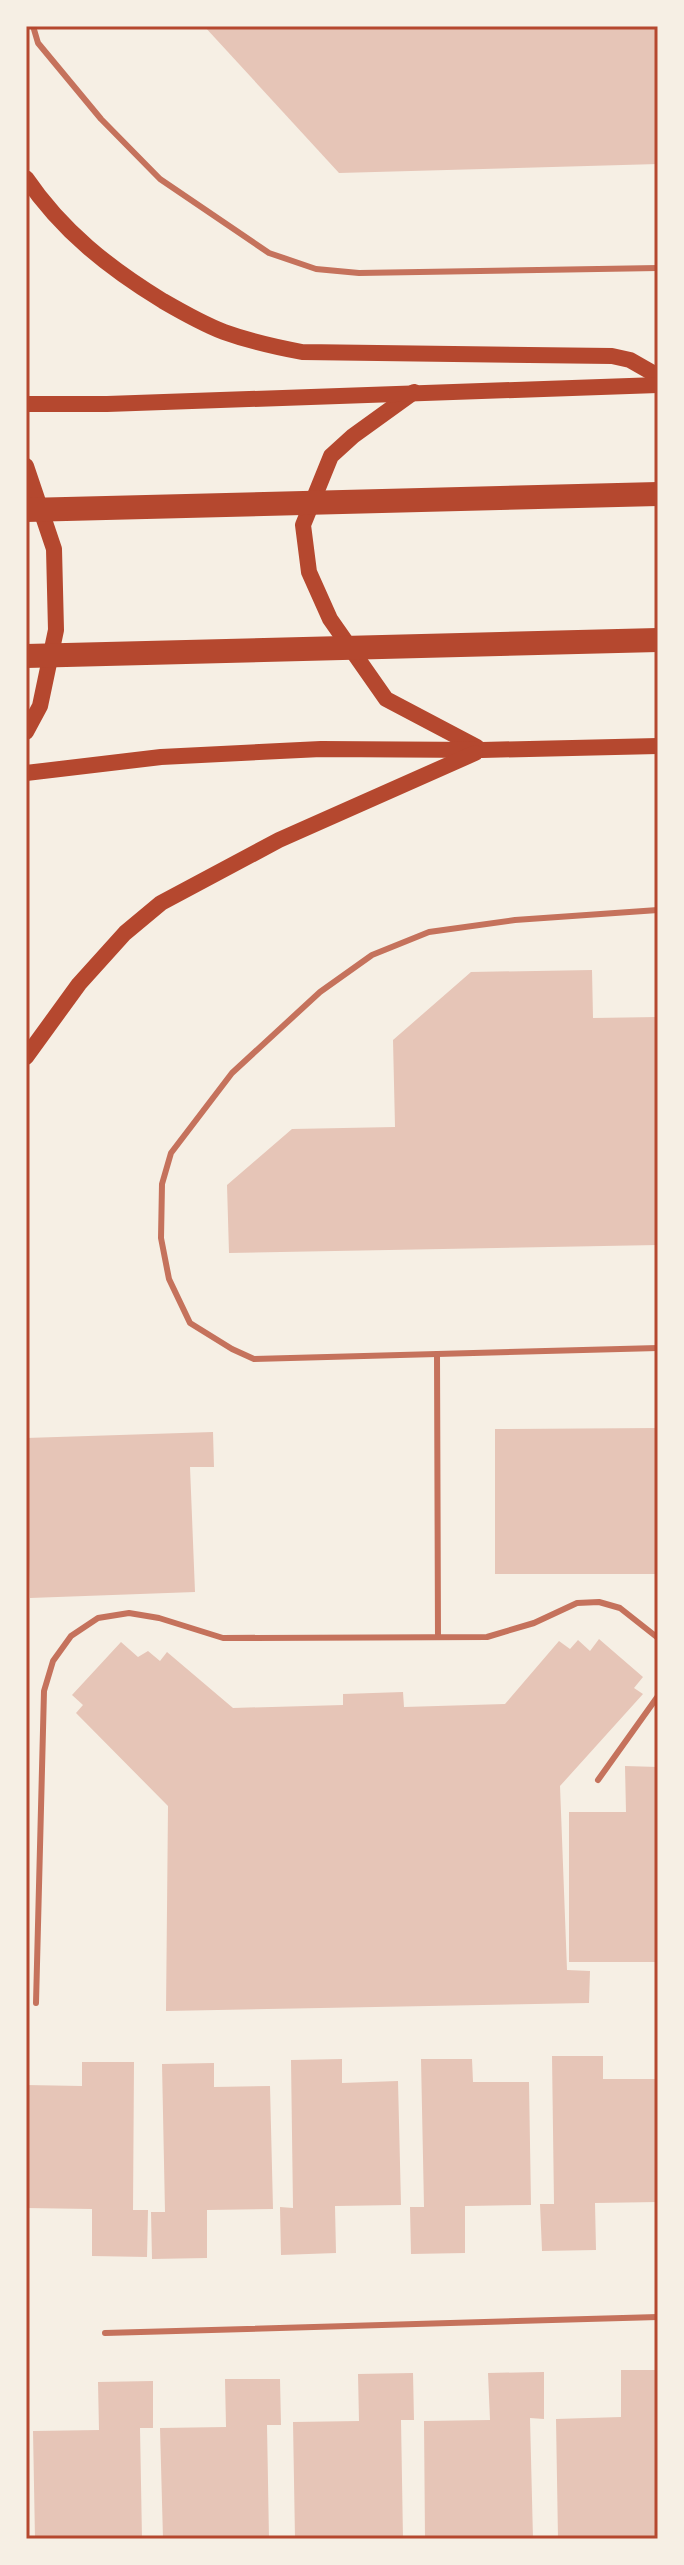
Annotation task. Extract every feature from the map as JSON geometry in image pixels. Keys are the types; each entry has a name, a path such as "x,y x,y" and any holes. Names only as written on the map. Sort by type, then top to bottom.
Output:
{"highway":[{"path":"26,510 658,494"},
{"path":"26,656 658,640"}],"main road":[{"path":"26,178 43,203 80,242 119,274 221,331 265,345 302,352 612,356 630,360 658,376"},
{"path":"26,404 107,404 658,385"},
{"path":"414,392 353,436 331,456 303,525 309,572 330,619 386,699 482,750"},
{"path":"26,466 54,549 56,630 40,706 26,732"},
{"path":"26,773 161,757 321,749 482,750 658,746"},
{"path":"26,1057 79,984 125,933 161,903 279,840 482,750"}],"lane":[{"path":"33,26 38,43 101,119 160,179 269,253 316,269 359,273 658,268"},
{"path":"658,910 515,920 429,932 372,955 320,992 232,1073 171,1153 162,1184 161,1238 169,1279 190,1323 254,1359 658,1348"},
{"path":"437,1354 438,1637"},
{"path":"36,2003 44,1691 53,1661 71,1636 98,1618 129,1613 159,1618 223,1638 487,1637 523,1627 577,1603 599,1602 620,1608 658,1638"},
{"path":"598,1780 658,1696"},
{"path":"105,2333 658,2317"}],"building":[{"path":"204,26 658,26 658,164 339,173"},
{"path":"592,970 593,1018 658,1017 658,1245 229,1253 227,1185 292,1129 395,1127 393,1040 471,972"},
{"path":"658,1428 658,1574 495,1574 495,1429"},
{"path":"213,1432 214,1467 190,1467 195,1592 30,1598 26,1438"},
{"path":"599,1639 643,1677 634,1688 643,1694 560,1786 567,1970 590,1971 589,2003 166,2011 168,1806 76,1713 83,1705 72,1695 121,1642 138,1657 148,1651 160,1661 167,1652 233,1708 343,1705 343,1694 403,1692 404,1707 505,1704 559,1641 570,1649 578,1640 590,1651"},
{"path":"625,1766 658,1767 658,1962 569,1962 569,1812 626,1812"},
{"path":"552,2056 603,2056 603,2079 658,2079 658,2202 595,2203 596,2250 542,2251 540,2204 554,2204"},
{"path":"342,2059 342,2083 398,2081 401,2205 335,2206 336,2253 281,2255 280,2207 293,2208 291,2060"},
{"path":"421,2059 472,2059 473,2082 529,2082 531,2205 465,2206 465,2253 411,2254 410,2207 424,2207"},
{"path":"82,2062 134,2062 133,2210 148,2210 147,2257 92,2256 92,2209 26,2208 26,2085 82,2086"},
{"path":"214,2063 214,2087 270,2086 273,2209 207,2210 207,2258 152,2259 151,2212 165,2212 162,2064"},
{"path":"621,2370 658,2370 658,2539 558,2539 556,2419 621,2417"},
{"path":"544,2372 544,2419 530,2418 533,2539 425,2539 424,2421 490,2420 488,2373"},
{"path":"413,2373 414,2420 401,2420 403,2539 295,2539 293,2422 359,2421 358,2374"},
{"path":"225,2379 280,2379 281,2425 267,2425 269,2539 163,2539 160,2428 226,2427"},
{"path":"153,2381 153,2428 140,2428 142,2539 35,2539 33,2431 99,2430 98,2382"}]}
